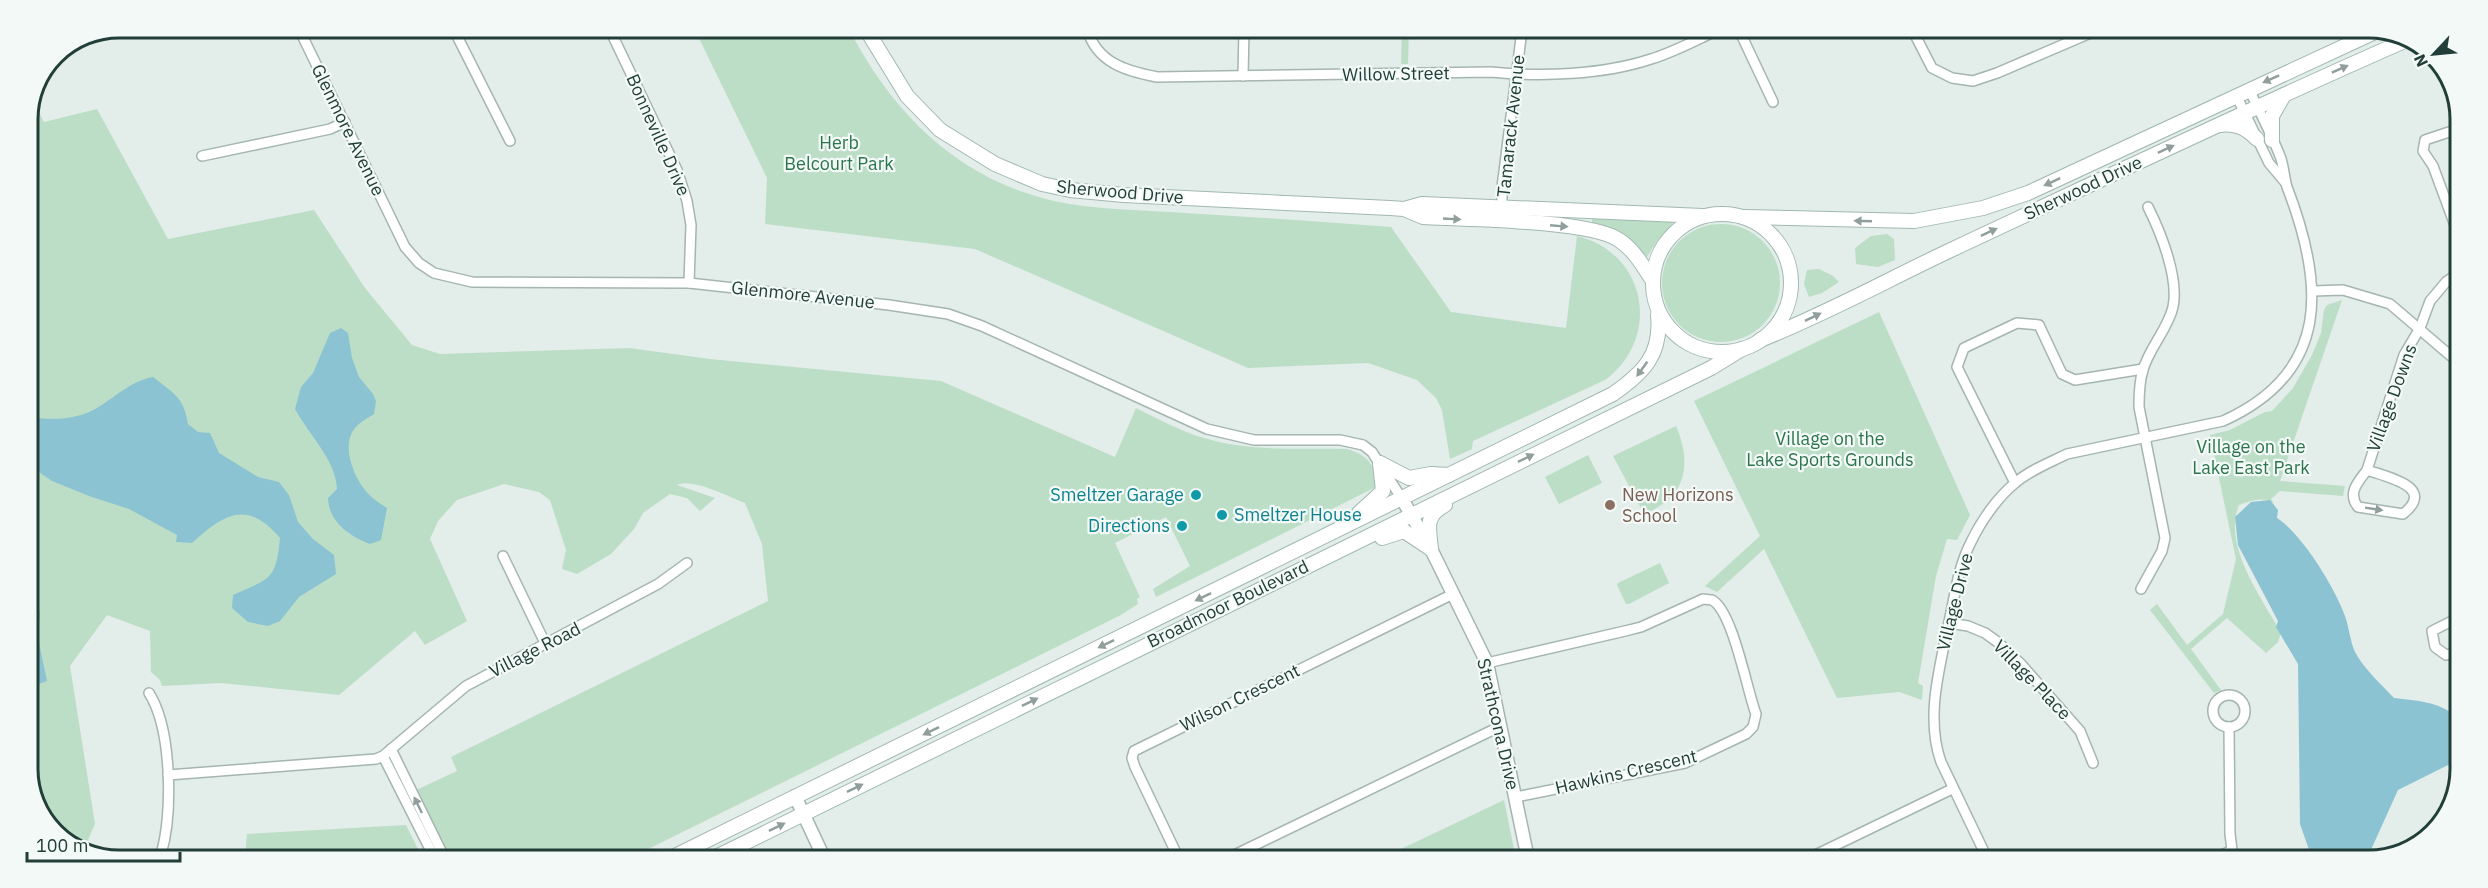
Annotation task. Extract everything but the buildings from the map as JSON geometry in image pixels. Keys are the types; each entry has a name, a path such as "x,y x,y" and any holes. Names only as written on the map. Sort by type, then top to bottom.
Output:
{"main road":[{"name":"Sherwood Drive","path":"872,38 906,96 940,130 995,164 1042,184 1070,190 1124,195 1404,209 1422,204 1703,216"},
{"name":"Sherwood Drive","path":"1743,217 1893,222 1936,218 1983,208 2028,193 2362,38"},
{"name":"Sherwood Drive","path":"1760,340 1794,326 1924,262 2287,92 2399,43"},
{"path":"2272,140 2272,116 2287,92"},
{"path":"2215,126 2236,125 2246,129 2257,139"},
{"name":"Sherwood Drive","path":"1404,209 1423,217 1588,229 1617,238 1632,250 1651,278"},
{"path":"1703,216 1743,217 1762,226 1773,236 1787,258 1792,275 1791,297 1786,313 1780,323 1760,340 1742,349 1718,352 1693,346 1680,339 1658,315 1651,288 1655,262 1664,245 1679,230 1703,216"},
{"name":"Broadmoor Boulevard","path":"687,850 1612,394 1637,377 1648,363 1658,341 1660,331 1658,315"},
{"name":"Broadmoor Boulevard","path":"730,850 1711,368 1742,349"},
{"path":"1380,463 1409,478 1431,474 1451,475"},
{"path":"1336,531 1374,501 1383,490 1380,463"},
{"path":"1431,549 1429,524 1432,514 1460,498 1474,484"},
{"path":"1310,564 1341,557 1394,532 1407,532 1431,549"}],"street":[{"name":"Glenmore Avenue","path":"303,38 405,247 419,263 434,273 472,282 689,283 889,305 948,314 982,326 1207,429 1254,440 1340,440 1363,445 1380,463 1402,499"},
{"path":"458,38 510,141"},
{"name":"Bonneville Drive","path":"614,38 677,170 687,201 691,225 689,283"},
{"name":"Willow Street","path":"1093,38 1100,51 1118,68 1157,77 1491,72 1518,75 1608,69 1651,59 1700,38"},
{"path":"1243,76 1244,38"},
{"name":"Tamarack Avenue","path":"1501,221 1502,187 1521,38"},
{"path":"1743,38 1773,102"},
{"path":"1917,38 1932,68 1952,78 1973,81 2078,38"},
{"name":"Village Drive","path":"1983,850 1952,789 1938,754 1934,714 1939,667 1958,576 1970,543 1998,501 2015,483 2044,464 2067,454 2223,421 2243,412 2284,378 2298,354 2309,325 2313,291 2310,260 2304,234 2286,183 2281,157 2243,92"},
{"name":"Village Drive","path":"2251,109 2257,139 2269,163 2286,183"},
{"path":"201,156 330,129 345,123"},
{"path":"2450,132 2426,140 2423,151 2433,166 2450,212"},
{"path":"2141,589 2162,551 2165,538 2139,407 2143,369 2173,306 2170,264 2157,224 2148,207"},
{"name":"Village Downs","path":"2367,470 2409,486 2414,494 2414,502 2410,508 2403,514 2358,507 2353,500 2353,494 2355,486 2367,470 2404,355 2420,328 2430,301 2450,279"},
{"path":"2313,291 2343,290 2390,304 2450,355"},
{"path":"2015,483 1957,367 1964,348 2017,323 2039,325 2062,374 2075,380 2143,369"},
{"name":"Strathcona Drive","path":"1402,499 1431,549 1487,663 1526,850"},
{"path":"503,556 546,645"},
{"name":"Village Road","path":"383,756 466,686 658,584 687,563"},
{"name":"Wilson Crescent","path":"1175,850 1135,767 1132,758 1134,751 1453,594"},
{"name":"Hawkins Crescent","path":"1487,663 1633,629 1703,599 1712,600 1718,605 1733,635 1756,714 1753,727 1746,734 1685,763 1516,797"},
{"path":"2450,622 2432,631 2435,647 2446,655 2450,654"},
{"name":"Village Place","path":"1949,623 1968,626 1985,633 2014,657 2080,731 2093,763"},
{"path":"149,693 157,706 161,720 168,775 168,824 162,850"},
{"path":"1245,850 1501,726"},
{"path":"2229,727 2232,850"},
{"path":"391,749 441,850"},
{"path":"168,775 376,759 383,756 430,850"},
{"path":"1826,850 1952,789"},
{"path":"795,796 820,850"}],"green space":[{"name":"Herb Belcourt Park","path":"699,38 854,38 886,89 932,139 988,177 1019,191 1054,201 1103,208 1391,227 1451,312 1566,328 1577,236 1601,245 1619,260 1632,278 1639,299 1640,320 1635,342 1623,362 1605,380 1473,441 1472,449 1450,459 1442,410 1436,398 1417,380 1368,363 1248,368 975,249 765,224 767,178"},
{"path":"1402,38 1409,38 1408,64 1401,64"},
{"path":"97,109 168,239 314,210 365,288 412,345 440,354 629,348 710,359 941,381 1115,457 1136,408 1186,432 1221,442 1275,448 1347,449 1360,454 1369,462 1380,485 1156,597 1153,589 1190,566 1166,517 1115,543 1140,597 1137,599 1138,604 1119,616 646,850 444,850 414,791 457,771 451,757 768,601 762,544 745,503 701,486 683,483 677,485 715,498 700,511 687,498 670,494 643,513 634,529 611,554 577,574 562,569 566,550 550,500 539,492 504,484 457,500 438,521 430,539 467,621 425,645 415,631 339,695 221,683 162,686 160,680 151,672 150,631 107,615 70,666 95,824 86,843 61,827 48,810 40,790 38,775 38,111 44,122"},
{"path":"1592,216 1671,221 1673,223 1647,257 1623,235 1592,223"},
{"path":"1721,224 1744,228 1763,241 1776,260 1780,283 1776,306 1763,325 1744,338 1721,342 1698,338 1679,325 1666,306 1662,283 1666,260 1679,241 1698,228"},
{"path":"1887,234 1894,239 1895,260 1878,267 1856,264 1855,248 1871,236"},
{"path":"1819,269 1839,282 1822,293 1809,297 1804,284 1807,270"},
{"name":"Village on the Lake East Park","path":"2342,300 2280,481 2345,486 2343,496 2280,491 2271,499 2274,503 2261,500 2239,505 2235,521 2240,554 2246,571 2281,633 2278,642 2266,653 2227,618 2191,649 2221,690 2214,693 2150,610 2157,604 2187,645 2223,614 2236,559 2210,435 2230,430 2265,412 2272,411 2293,388 2312,355 2321,333 2324,310 2327,305"},
{"name":"Village on the Lake Sports Grounds","path":"1879,312 1970,515 1957,540 1947,539 1936,576 1918,683 1923,686 1922,700 1899,692 1837,698 1764,549 1717,592 1705,586 1760,536 1694,401"},
{"path":"1676,426 1684,454 1682,479 1677,490 1669,499 1644,514 1613,456"},
{"path":"1588,455 1602,483 1559,504 1545,477"},
{"path":"1660,563 1669,583 1626,604 1618,583"},
{"path":"1504,800 1514,850 1399,850"},
{"path":"406,825 418,850 246,850 247,834"}],"water":[{"path":"341,328 348,333 352,358 359,377 376,401 374,414 355,428 349,443 350,460 361,484 369,495 387,508 381,540 370,544 348,532 332,514 328,498 337,489 332,468 295,409 301,387 313,373 330,333"},
{"path":"153,377 176,396 184,408 188,424 198,432 210,433 219,453 258,477 279,482 289,495 298,522 313,539 334,555 336,574 299,597 280,621 268,626 248,622 232,608 233,595 263,581 269,576 276,563 280,538 257,518 236,515 225,518 192,543 176,542 177,535 129,509 52,481 38,471 38,418 55,419 83,414 145,379"},
{"path":"2270,500 2278,510 2277,518 2297,536 2307,549 2334,591 2345,616 2355,652 2394,698 2435,705 2450,712 2450,764 2398,790 2371,850 2309,850 2300,824 2298,664 2276,627 2278,621 2238,545 2235,517 2251,502"},
{"path":"38,609 40,612 38,638"},
{"path":"38,638 47,681 38,684"}],"place":[{"name":"Smeltzer Garage","path":"1196,495"},
{"name":"New Horizons School","path":"1610,505"},
{"name":"Smeltzer House","path":"1222,515"},
{"name":"Directions","path":"1182,526"}]}
